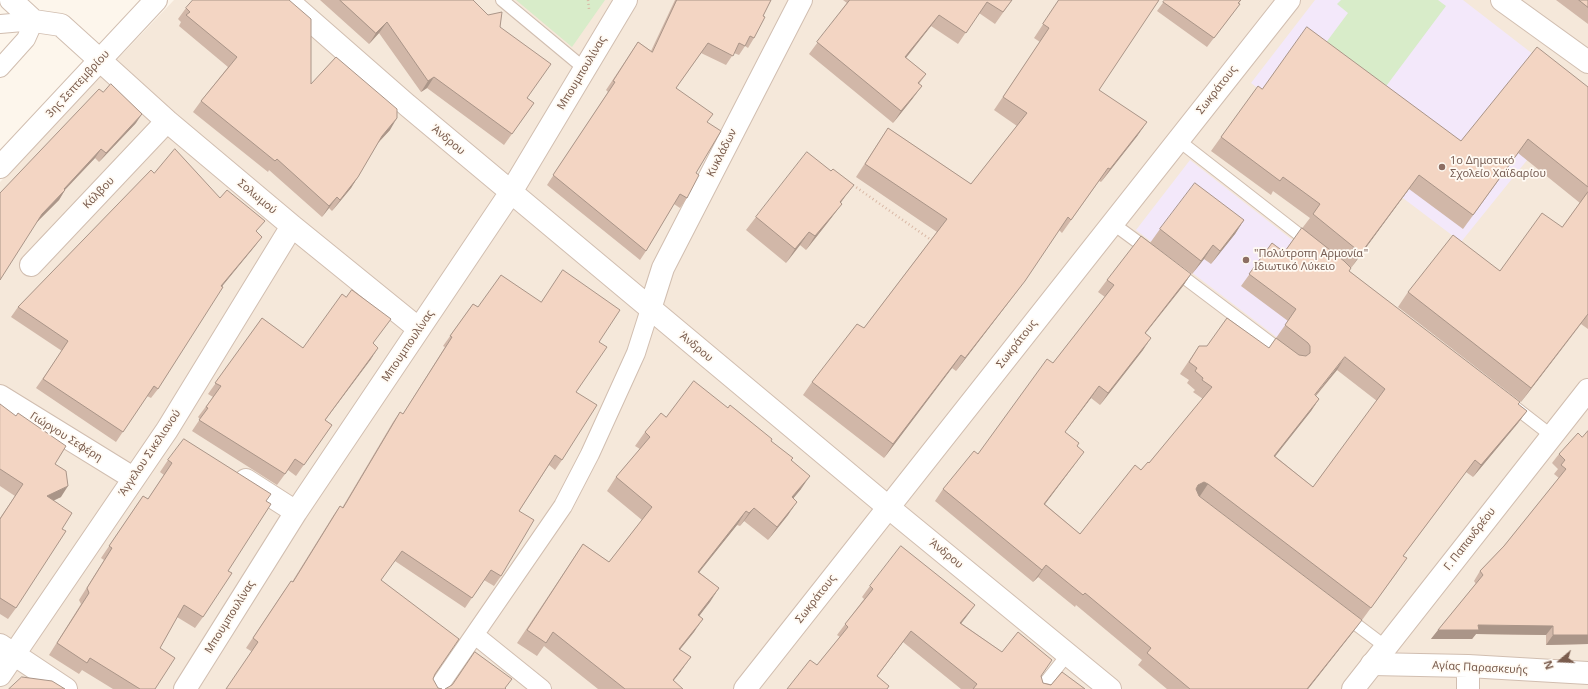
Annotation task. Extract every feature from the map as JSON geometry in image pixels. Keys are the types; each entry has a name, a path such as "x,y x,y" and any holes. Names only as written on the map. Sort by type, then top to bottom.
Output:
{"street":[{"path":"11,0 34,21"},
{"name":"3ης Σεπτεμβρίου","path":"0,167 156,0"},
{"name":"Μπουμπουλίνας","path":"185,689 296,512 511,192 626,0"},
{"name":"Κυκλάδων","path":"650,308 663,268 802,0"},
{"name":"Σωκράτους","path":"745,689 1288,0"},
{"path":"1502,0 1588,62"},
{"name":"Άνδρου","path":"300,4 407,105 888,507 1110,689"},
{"path":"0,24 34,21"},
{"path":"0,68 26,39 34,21"},
{"name":"Σολωμού","path":"34,21 61,25 167,121 292,226 419,329"},
{"name":"Κάλβου","path":"31,265 167,121"},
{"name":"Άγγελου Σικελιανού","path":"0,675 7,650 167,430 292,226"},
{"path":"436,689 475,635 563,506 590,454 636,353 650,308"},
{"name":"Γ. Παπανδρέου","path":"1353,689 1588,390"},
{"name":"Γιώργου Σεφέρη","path":"0,396 133,478"},
{"path":"167,430 186,443"},
{"path":"231,471 296,512"},
{"path":"475,635 542,689"},
{"path":"7,650 66,689"},
{"name":"Αγίας Παρασκευής","path":"1372,664 1468,666 1588,673"},
{"path":"1468,666 1468,689"}],"lane":[{"path":"502,0 585,70"},
{"path":"1178,140 1322,252"},
{"path":"1112,223 1295,361"},
{"path":"1502,397 1552,436"},
{"path":"1336,610 1386,647"},
{"path":"1040,689 1068,654"}],"path":[{"path":"853,185 936,244"}],"shaded area":[{"path":"174,0 1588,0 1588,689 0,689 0,182"},
{"name":"1ο Δημοτικό Σχολείο Χαϊδαρίου","path":"1315,0 1463,0 1582,92 1461,242 1251,83"},
{"name":"\"Πολύτροπη Αρμονία\" Ιδιωτικό Λύκειο","path":"1190,160 1355,289 1304,358 1136,230"}],"green space":[{"path":"516,0 605,0 572,47"},
{"path":"1341,0 1438,0 1446,6 1384,89 1325,44 1348,13 1337,4"}],"building":[{"path":"193,0 289,0 311,19 311,84 336,57 397,109 397,118 382,136 358,177 340,200 337,197 329,206 277,159 275,161 201,101 237,57 186,15 190,12 186,8"},
{"path":"340,0 473,0 488,15 502,12 500,27 551,64 527,98 534,103 512,134 434,77 428,81 387,22 376,33"},
{"path":"677,0 771,0 763,16 765,17 754,38 750,36 745,46 739,43 733,56 708,43 676,88 713,114 707,122 721,131 696,173 699,175 687,198 680,194 646,251 553,175 615,82 613,81 638,42 652,52"},
{"path":"850,0 1012,0 1003,12 987,2 966,33 939,15 905,57 926,74 918,83 922,86 901,111 817,42"},
{"path":"1059,0 1159,0 1099,90 1147,122 1110,169 1108,168 1071,220 1068,217 1025,281 965,358 961,355 893,444 812,382 857,324 864,328 947,219 865,164 888,128 971,184 1027,113 1003,97 1049,28 1043,24"},
{"path":"1165,0 1241,0 1238,3 1240,4 1214,38 1163,2"},
{"path":"1579,0 1588,0 1588,7"},
{"path":"1307,27 1461,141 1537,47 1588,87 1588,187 1528,139 1473,215 1419,175 1361,253 1313,214 1320,204 1283,177 1280,181 1221,137 1258,86 1262,89"},
{"path":"111,84 142,114 106,153 101,149 42,214 0,280 0,193 99,89 103,92"},
{"path":"175,149 220,198 227,190 265,221 256,231 262,237 221,286 223,287 158,389 154,386 123,432 43,379 68,341 18,307 151,170 154,173"},
{"path":"807,152 831,171 833,169 854,185 840,202 842,204 815,236 809,232 795,249 756,217"},
{"path":"1195,183 1244,220 1220,251 1213,245 1201,261 1160,229"},
{"path":"1588,192 1588,314 1531,388 1408,292 1453,235 1500,271 1542,213 1562,227"},
{"path":"1302,228 1344,261 1351,268 1349,271 1520,402 1518,404 1527,411 1481,465 1475,460 1403,556 1407,558 1371,608 1208,484 1204,482 1198,485 1196,489 1199,496 1362,620 1307,689 1190,689 1147,653 1151,648 1085,593 1083,595 1046,565 1042,570 943,489 974,451 978,454 1047,359 1053,363 1114,285 1107,280 1141,236 1191,274 1145,333 1151,338 1108,393 1099,386 1065,432 1079,443 1077,446 1084,452 1044,504 1080,534 1135,465 1141,470 1148,462 1149,463 1212,387 1202,380 1203,378 1195,371 1197,368 1189,362 1199,346 1207,346 1227,318 1269,348 1276,338 1299,355 1306,356 1310,353 1310,346 1308,343 1285,325 1296,309 1249,274 1272,243 1284,252","holes":["1345,357 1385,389 1313,487 1274,456 1319,399 1315,395"]},
{"path":"563,270 620,310 599,342 607,347 576,392 597,405 562,460 555,455 519,511 534,520 501,576 491,570 472,598 402,551 381,580 459,639 433,679 438,688 442,689 226,689 258,642 253,638 291,581 293,582 340,506 343,508 400,412 403,414 452,337 450,336 473,304 478,307 501,275 541,302"},
{"path":"352,290 391,319 373,343 378,348 325,420 332,425 304,465 295,459 285,474 199,420 221,386 215,383 262,318 303,348 342,294 346,297"},
{"path":"694,381 728,408 730,405 772,439 771,441 793,458 791,460 810,476 792,497 797,502 777,527 754,508 749,513 746,511 698,572 719,588 698,615 703,619 679,649 691,657 673,680 683,689 625,689 553,632 546,643 527,630 583,544 609,562 652,507 616,477 650,437 645,432 661,413 666,417"},
{"path":"0,404 16,416 18,413 66,446 55,464 66,471 68,486 47,496 72,513 62,529 66,531 16,608 0,598 0,519 23,484 0,469"},
{"path":"1588,431 1588,635 1553,635 1553,626 1478,625 1479,630 1438,630 1483,575 1480,571 1504,546 1566,469 1561,465 1565,460 1559,454 1578,433 1582,437"},
{"path":"184,439 271,494 266,501 271,504 228,571 232,573 203,617 184,605 160,648 175,658 155,689 140,689 90,658 87,663 57,643 89,593 87,588 112,548 109,546 143,496 148,499 172,463 168,460"},
{"path":"901,546 975,605 960,623 1002,652 1018,632 1052,660 1041,676 1043,683 1051,685 1062,672 1085,689 973,689 977,684 911,631 877,676 889,686 887,689 787,689 810,660 817,665 848,627 845,624 873,589 870,586"},
{"path":"475,652 512,679 505,688 506,689 445,689 452,685"},
{"path":"22,677 52,681 65,689 9,689"}],"place":[{"name":"1ο Δημοτικό Σχολείο Χαϊδαρίου","path":"1442,167"},
{"name":"\"Πολύτροπη Αρμονία\" Ιδιωτικό Λύκειο","path":"1246,260"}]}
